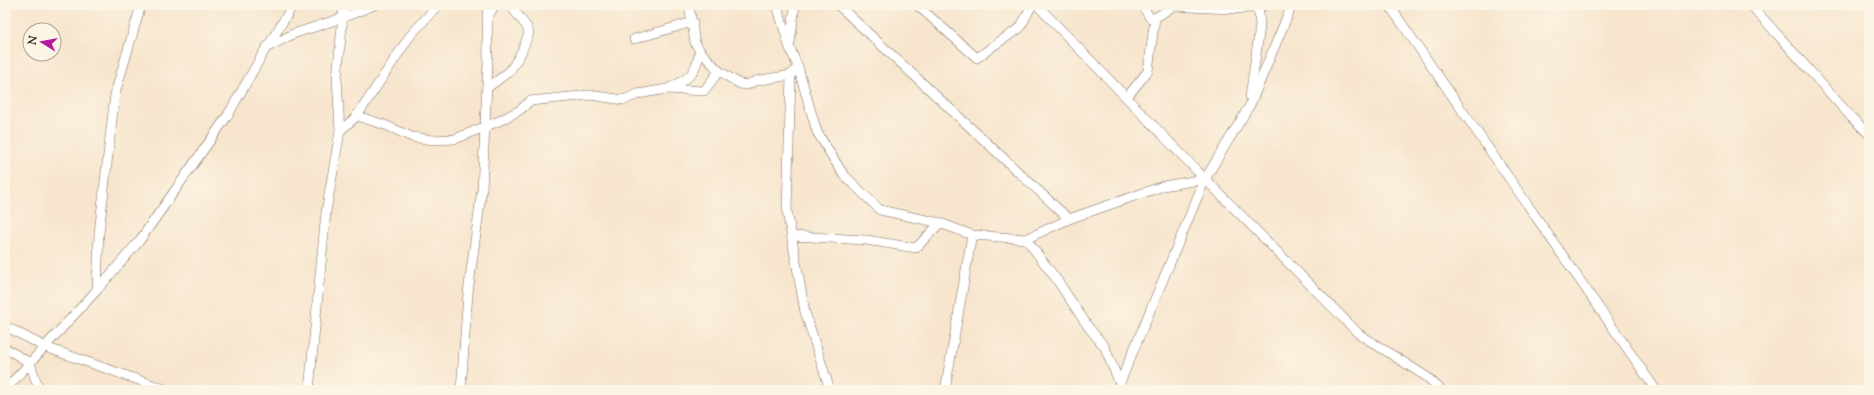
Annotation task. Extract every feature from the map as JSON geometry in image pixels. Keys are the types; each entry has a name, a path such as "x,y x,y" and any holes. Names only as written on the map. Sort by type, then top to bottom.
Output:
{"street":[{"path":"97,290 99,233 115,94 141,5"},
{"path":"5,390 97,290 140,240 228,115 266,48 293,5"},
{"path":"309,390 326,212 340,131 337,78 344,5"},
{"path":"266,48 292,34 342,18 374,5"},
{"path":"340,131 357,116 410,36 438,5"},
{"path":"461,390 468,293 482,189 487,88 486,5"},
{"path":"487,18 495,5"},
{"path":"487,88 510,71 521,53 529,33 527,27 510,5"},
{"path":"689,5 693,22 695,42 700,51 719,71 740,84 747,85 755,81 791,75 798,67"},
{"path":"777,5 789,46 798,67 817,132 843,174 880,210 940,223 972,235 1026,239 1069,219 1164,186 1205,179"},
{"path":"789,46 795,5"},
{"path":"838,5 1069,219"},
{"path":"917,5 977,58 1020,28 1032,5"},
{"path":"1037,5 1205,179 1359,334 1427,377 1442,390"},
{"path":"1142,5 1150,18 1155,18 1174,6 1260,6 1260,26 1251,80 1250,105"},
{"path":"1119,387 1205,179 1250,105 1292,5"},
{"path":"1389,5 1656,390"},
{"path":"1751,5 1852,118 1869,134"},
{"path":"1127,97 1148,71 1155,18"},
{"path":"634,39 693,22"},
{"path":"668,89 693,74 700,51"},
{"path":"357,116 385,125 412,137 433,140 455,139 506,118 520,110 530,101 590,95 624,100 638,94 668,89 704,91 719,71"},
{"path":"791,75 787,211 805,312 830,390"},
{"path":"792,236 866,240 916,248 940,223"},
{"path":"945,390 972,235"},
{"path":"1026,239 1057,280 1089,328 1104,346 1119,387"},
{"path":"5,326 45,347 167,390"},
{"path":"5,348 30,363 39,390"}]}
